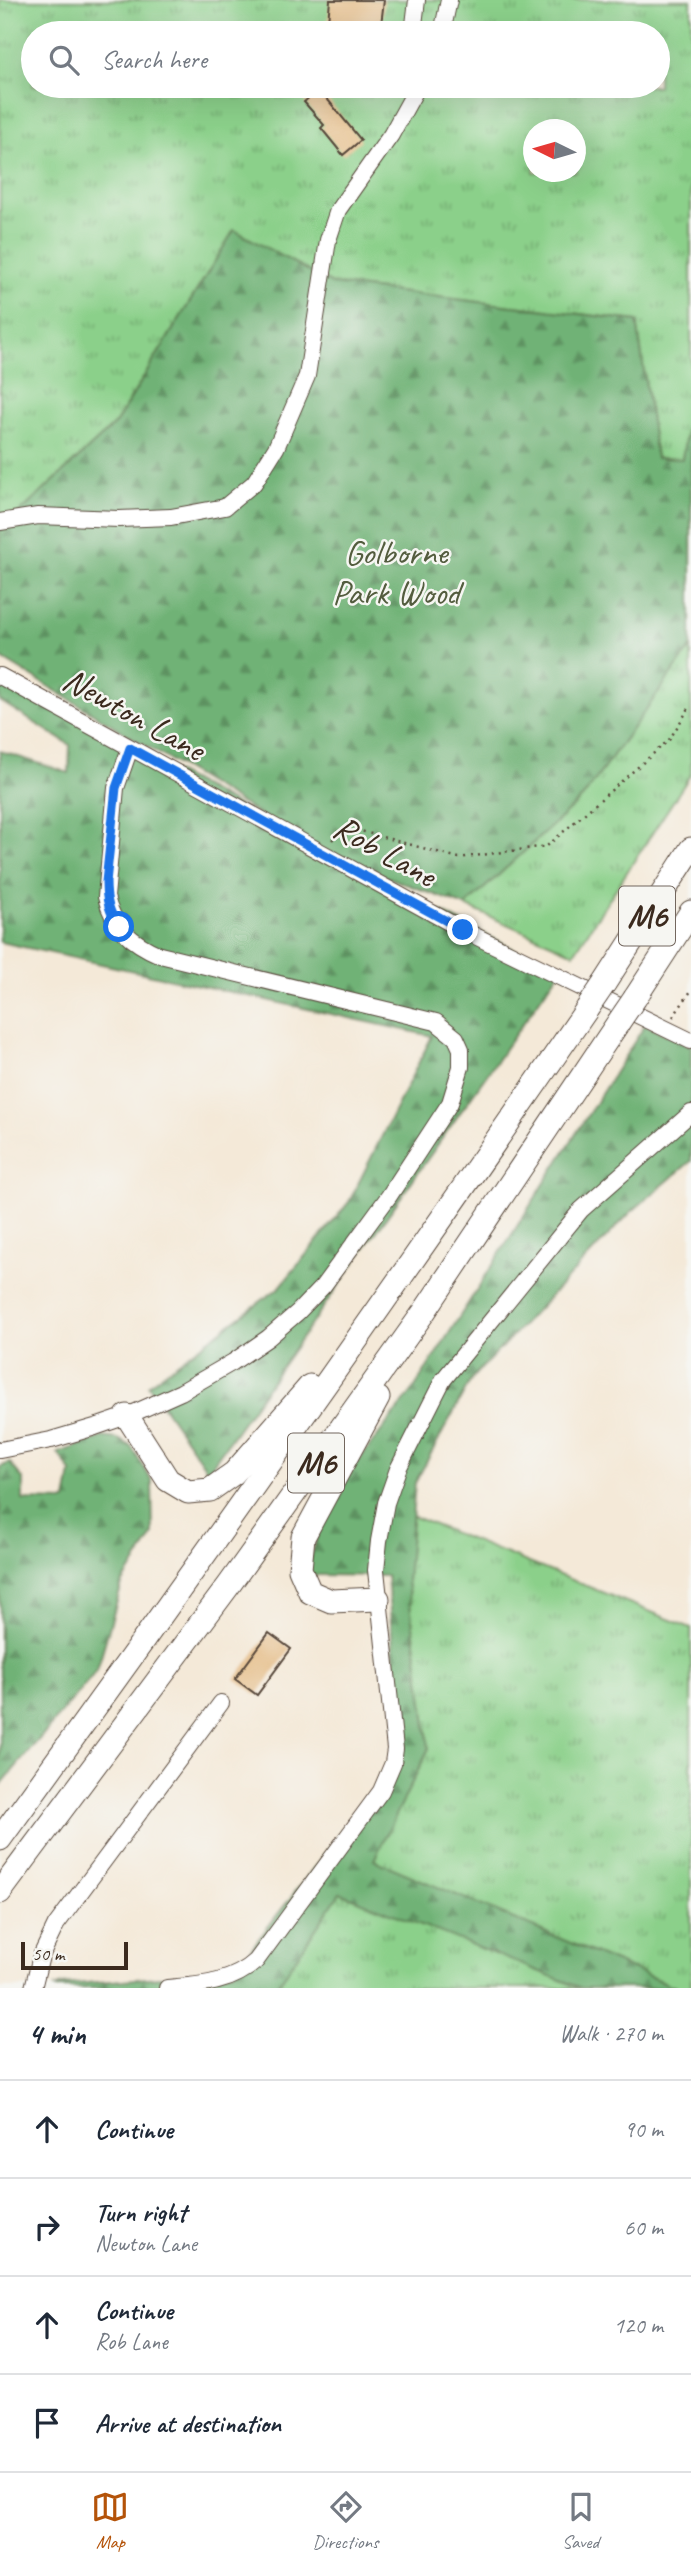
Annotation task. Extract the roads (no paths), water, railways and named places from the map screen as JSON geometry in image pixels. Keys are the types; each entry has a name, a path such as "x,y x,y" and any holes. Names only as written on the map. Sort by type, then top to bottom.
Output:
{"highway":[{"name":"M6","path":"0,1839 392,1293 604,984 691,849"},
{"name":"M6","path":"0,1892 229,1586 424,1312 691,912"},
{"path":"127,1416 167,1480 188,1492 210,1490 234,1473 392,1293"},
{"path":"378,1598 331,1601 310,1592 300,1570 303,1537 424,1312"}],"street":[{"path":"414,21 417,0"},
{"path":"445,21 449,0"},
{"path":"0,522 38,516 119,519 171,517 225,507 254,483 276,448 307,376 328,240 338,210 391,135 411,98"},
{"name":"Newton Lane","path":"0,676 238,806"},
{"path":"0,1450 51,1440 127,1416 181,1392 268,1338 323,1286 389,1196 450,1103 461,1067 461,1049 456,1038 436,1022 160,955 132,940 110,913 106,897 116,788 130,748"},
{"name":"Rob Lane","path":"238,806 474,935 691,1041"},
{"path":"167,1988 227,1980 239,1975 256,1961 381,1791 393,1763 395,1749 378,1598 378,1550 386,1503 398,1469 443,1380 581,1210 691,1113"},
{"path":"33,1988 41,1956 56,1925 221,1703"}],"park label":[{"name":"Golborne Park Wood","path":"396,572"}]}
